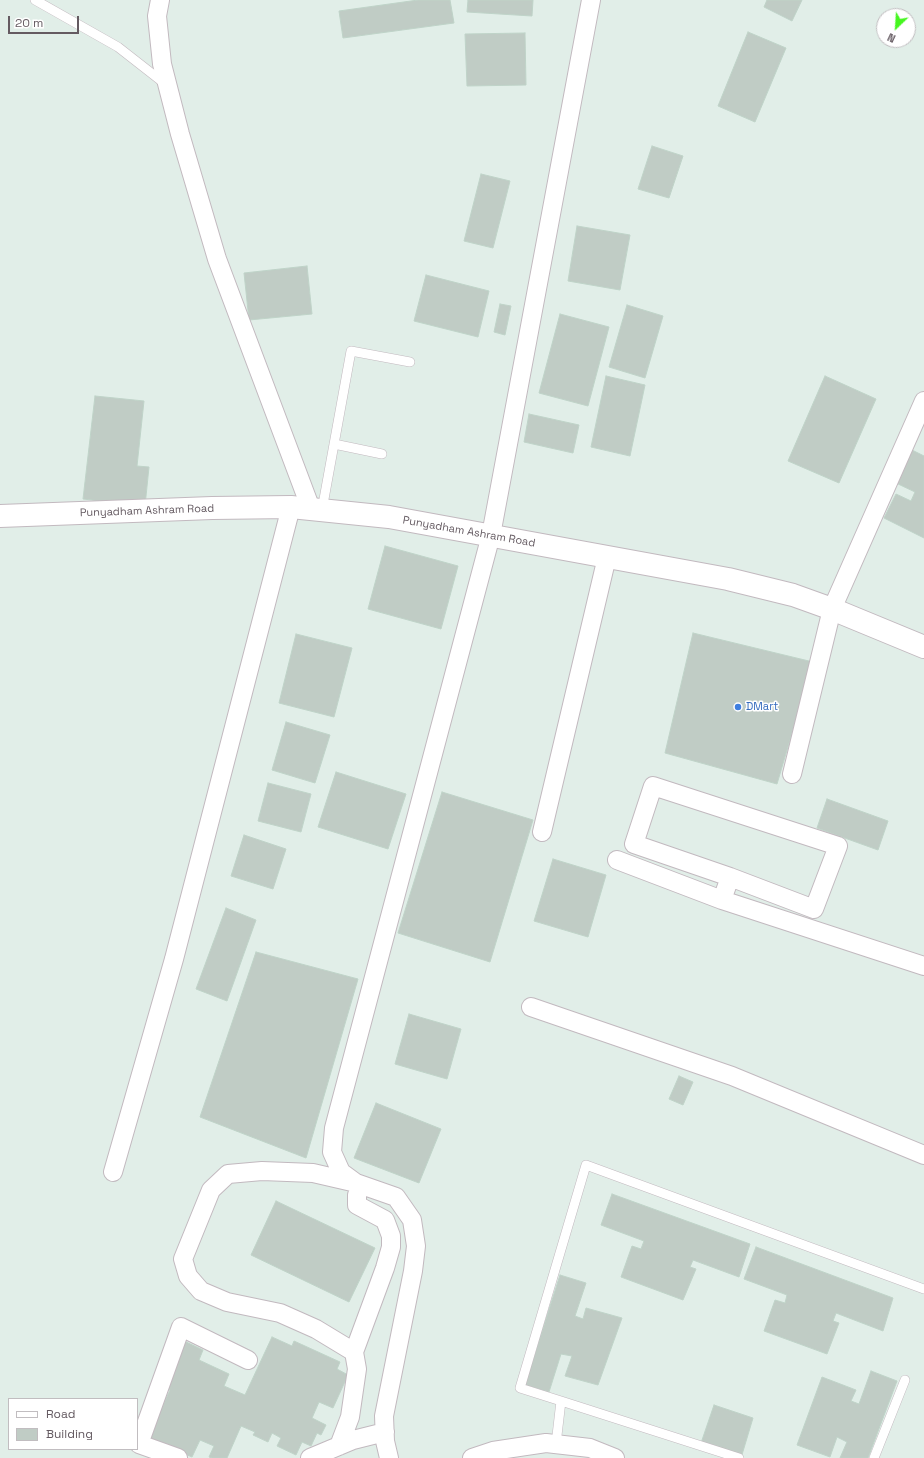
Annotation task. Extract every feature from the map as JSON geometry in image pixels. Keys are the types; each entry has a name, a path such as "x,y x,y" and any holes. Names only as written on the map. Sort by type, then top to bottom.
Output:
{"street":[{"path":"113,1172 174,959 308,509 217,259 180,134 162,64 157,16 160,0"},
{"path":"358,1184 340,1172 332,1152 334,1128 490,535 591,0"},
{"path":"792,774 832,609 924,401"},
{"name":"Punyadham Ashram Road","path":"0,516 212,508 308,509 389,517 728,579 793,595 832,609 924,647"},
{"path":"542,832 607,557"},
{"path":"654,786 838,846 814,909 730,877 634,844 654,786"},
{"path":"617,860 722,900 924,966"},
{"path":"722,900 730,877"},
{"path":"531,1007 732,1076 924,1155"},
{"path":"354,1352 316,1329 280,1313 226,1302 201,1290 188,1276 183,1259 211,1190 228,1174 262,1171 312,1173 358,1184 396,1197 412,1220 416,1246 413,1271 384,1416 385,1441 389,1458"},
{"path":"339,1446 350,1418 357,1369 354,1352 391,1247 391,1236 385,1220 357,1205 358,1184"},
{"path":"178,1458 139,1444 181,1327 248,1360"},
{"path":"310,1458 353,1440 385,1432"},
{"path":"472,1458 493,1451 546,1443 590,1448 615,1458"}],"lane":[{"path":"35,0 118,47 167,85"},
{"path":"308,509 334,444 351,351 410,362"},
{"path":"334,444 382,454"},
{"path":"739,1458 520,1388 586,1164 924,1289"},
{"path":"874,1458 905,1380"},
{"path":"556,1444 561,1401"}],"building":[{"path":"418,0 450,0 454,23 343,38 339,11"},
{"path":"468,0 533,0 532,16 467,12"},
{"path":"767,0 802,0 792,21 764,7"},
{"path":"748,32 786,48 755,122 718,106"},
{"path":"525,33 526,85 467,86 465,34"},
{"path":"652,146 683,156 669,198 638,189"},
{"path":"481,174 510,181 493,248 464,241"},
{"path":"577,226 630,235 620,290 568,281"},
{"path":"307,266 312,314 249,320 244,273"},
{"path":"426,275 489,291 478,337 414,321"},
{"path":"500,304 511,306 505,335 494,332"},
{"path":"627,305 663,316 645,378 609,367"},
{"path":"560,314 609,327 588,406 539,393"},
{"path":"606,376 645,385 630,456 591,447"},
{"path":"825,376 876,399 839,483 788,461"},
{"path":"95,396 144,401 137,466 149,467 145,506 83,499"},
{"path":"529,414 579,425 573,453 524,442"},
{"path":"912,450 924,456 924,538 884,518 896,494 911,501 915,492 896,483"},
{"path":"385,546 458,566 441,629 368,609"},
{"name":"DMart","path":"693,633 813,662 777,784 665,753"},
{"path":"296,634 352,648 334,717 279,703"},
{"path":"286,722 330,735 315,783 272,770"},
{"path":"336,772 406,794 388,849 318,827"},
{"path":"268,783 311,794 301,832 258,821"},
{"path":"442,792 533,820 490,962 398,933"},
{"path":"827,799 888,821 878,850 817,828"},
{"path":"244,835 286,849 273,889 231,876"},
{"path":"553,859 606,875 588,937 534,921"},
{"path":"226,908 256,920 227,1001 196,989"},
{"path":"256,952 358,979 306,1158 200,1117"},
{"path":"409,1014 461,1029 447,1079 395,1064"},
{"path":"679,1076 693,1082 683,1105 669,1099"},
{"path":"376,1103 441,1129 419,1183 354,1158"},
{"path":"612,1194 750,1244 739,1277 693,1260 690,1267 696,1269 683,1300 621,1277 632,1246 641,1249 644,1241 601,1225"},
{"path":"276,1201 375,1248 349,1302 251,1255"},
{"path":"756,1247 893,1298 883,1331 836,1313 833,1321 839,1323 827,1354 764,1331 775,1300 785,1303 787,1295 744,1279"},
{"path":"560,1275 586,1283 575,1316 583,1319 586,1308 622,1318 598,1385 565,1376 572,1356 561,1354 549,1392 525,1385"},
{"path":"272,1337 292,1346 294,1341 340,1362 337,1369 348,1375 333,1408 319,1402 312,1418 326,1425 321,1435 317,1433 311,1446 302,1442 296,1455 277,1446 281,1438 272,1433 268,1442 253,1435 255,1432 241,1426 227,1458 212,1458 209,1457 214,1446 200,1440 192,1457 148,1438 170,1390 161,1386 182,1340 203,1350 199,1360 229,1374 224,1386 245,1395"},
{"path":"871,1371 897,1381 868,1458 840,1458 847,1442 837,1437 830,1457 797,1445 822,1377 856,1390 851,1401 859,1404"},
{"path":"714,1405 753,1418 741,1458 700,1446"}],"place":[{"name":"DMart","path":"738,707"}]}
